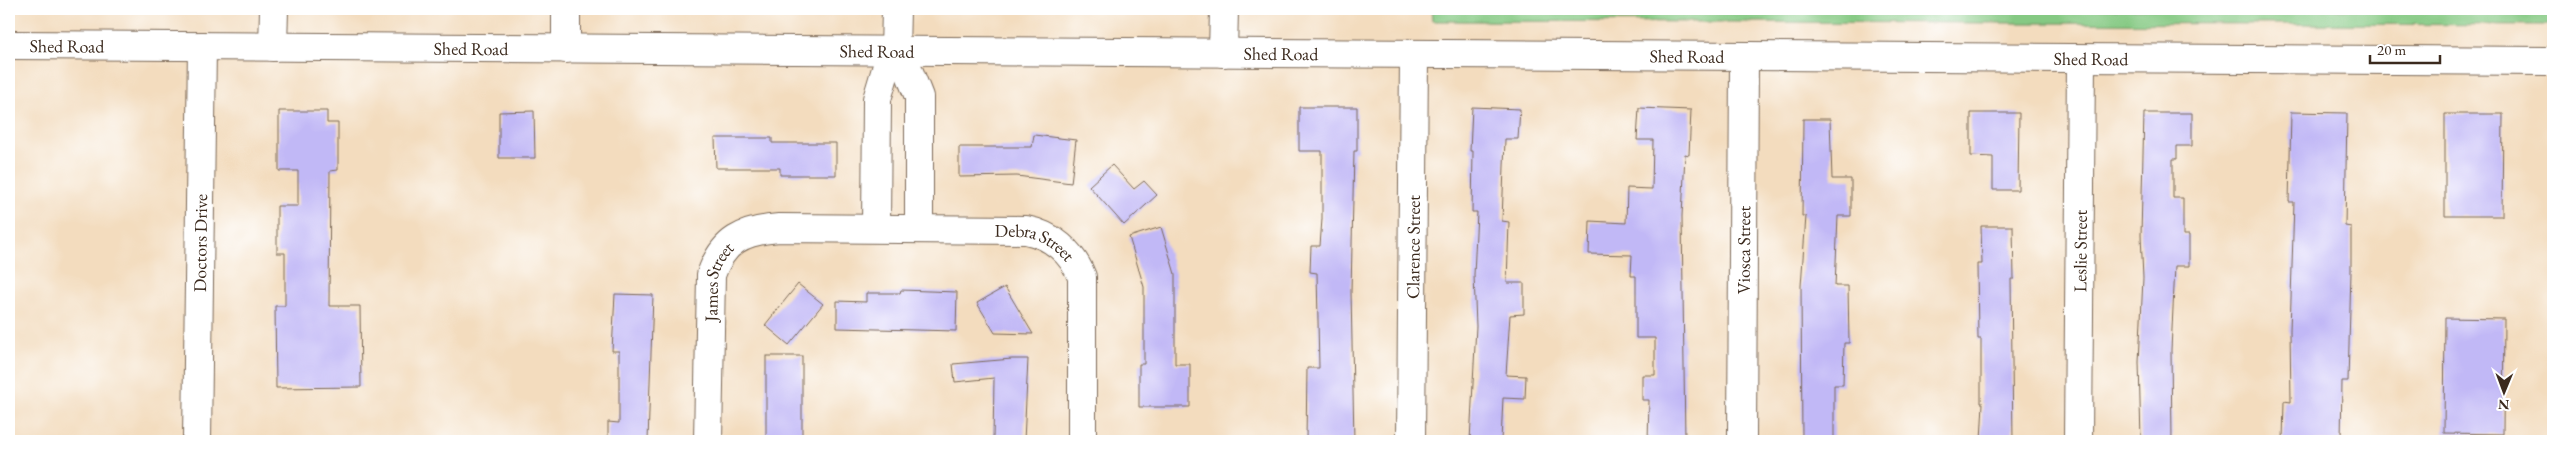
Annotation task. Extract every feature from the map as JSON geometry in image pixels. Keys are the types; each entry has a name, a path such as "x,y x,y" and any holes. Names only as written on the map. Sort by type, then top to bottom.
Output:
{"street":[{"path":"273,47 274,9"},
{"path":"566,9 566,48"},
{"path":"896,9 895,51 883,77 877,98 898,229"},
{"path":"1223,53 1224,9"},
{"name":"Shed Road","path":"9,45 2553,62"},
{"name":"Doctors Drive","path":"197,441 202,46"},
{"path":"895,51 908,69 919,96 898,229"},
{"name":"Clarence Street","path":"1411,441 1414,54"},
{"name":"Viosca Street","path":"1742,441 1744,58"},
{"name":"Leslie Street","path":"2078,441 2081,60"},
{"name":"James Street","path":"708,441 710,288 711,275 720,252 744,234 759,230 898,229"},
{"name":"Debra Street","path":"898,229 1026,230 1040,233 1060,246 1077,265 1082,277 1083,292 1082,441"}],"green space":[{"path":"1431,9 2553,9 2553,25 1432,21"}],"building":[{"path":"1299,107 1357,107 1357,151 1354,151 1351,292 1354,441 1306,441 1307,368 1319,368 1317,273 1310,272 1311,246 1320,246 1322,151 1299,151"},
{"path":"1472,107 1520,109 1518,139 1505,139 1502,221 1509,222 1507,283 1524,283 1524,314 1510,315 1506,375 1526,376 1525,399 1503,398 1501,441 1470,441 1476,326 1474,275 1477,212 1472,212 1473,151 1470,151"},
{"path":"1639,108 1691,110 1689,155 1685,154 1682,216 1685,441 1648,441 1649,400 1642,400 1642,375 1655,375 1655,338 1636,338 1636,276 1631,276 1632,255 1589,254 1590,221 1626,223 1627,188 1652,189 1653,140 1637,140"},
{"path":"279,111 327,111 327,123 338,123 338,170 330,171 329,306 360,306 361,387 276,388 275,306 285,306 285,253 277,253 277,206 298,206 298,171 279,171"},
{"path":"534,111 535,158 499,158 499,112"},
{"path":"2291,112 2347,113 2345,226 2351,227 2351,272 2348,381 2342,381 2341,441 2283,441 2284,401 2291,402 2290,331 2294,202 2289,202"},
{"path":"1971,113 2019,113 2018,190 1993,190 1993,157 1971,156"},
{"path":"2144,113 2192,113 2192,146 2177,146 2177,159 2173,159 2173,198 2183,198 2183,235 2189,235 2189,266 2175,266 2171,350 2172,441 2141,441 2139,362 2143,278 2141,235"},
{"path":"2445,114 2503,114 2502,216 2445,216"},
{"path":"1803,119 1830,119 1832,179 1851,179 1851,216 1838,216 1835,286 1848,286 1849,343 1844,343 1843,385 1834,385 1834,441 1802,441 1801,286 1806,216 1802,216"},
{"path":"1034,135 1076,140 1071,183 1017,176 959,177 959,147 1032,147"},
{"path":"715,138 772,138 772,143 836,143 836,175 780,175 780,168 716,168"},
{"path":"1112,165 1134,189 1144,181 1157,195 1124,225 1089,186"},
{"path":"1981,226 2013,226 2014,279 2011,279 2013,441 1981,441 1983,403 1981,403 1981,339 1978,339 1977,264 1982,264"},
{"path":"1161,227 1175,274 1175,364 1190,364 1190,407 1139,407 1139,364 1144,364 1144,287 1129,237"},
{"path":"798,284 823,304 789,345 765,325"},
{"path":"1005,287 1033,334 995,333 977,303"},
{"path":"901,290 957,292 956,331 837,328 837,301 866,302 866,293 900,293"},
{"path":"615,294 653,295 648,441 608,441 608,422 619,423 619,351 612,351"},
{"path":"2445,318 2504,319 2503,434 2444,433"},
{"path":"766,356 802,356 802,441 766,441"},
{"path":"1028,359 1024,441 993,441 994,378 955,382 953,364"}]}
